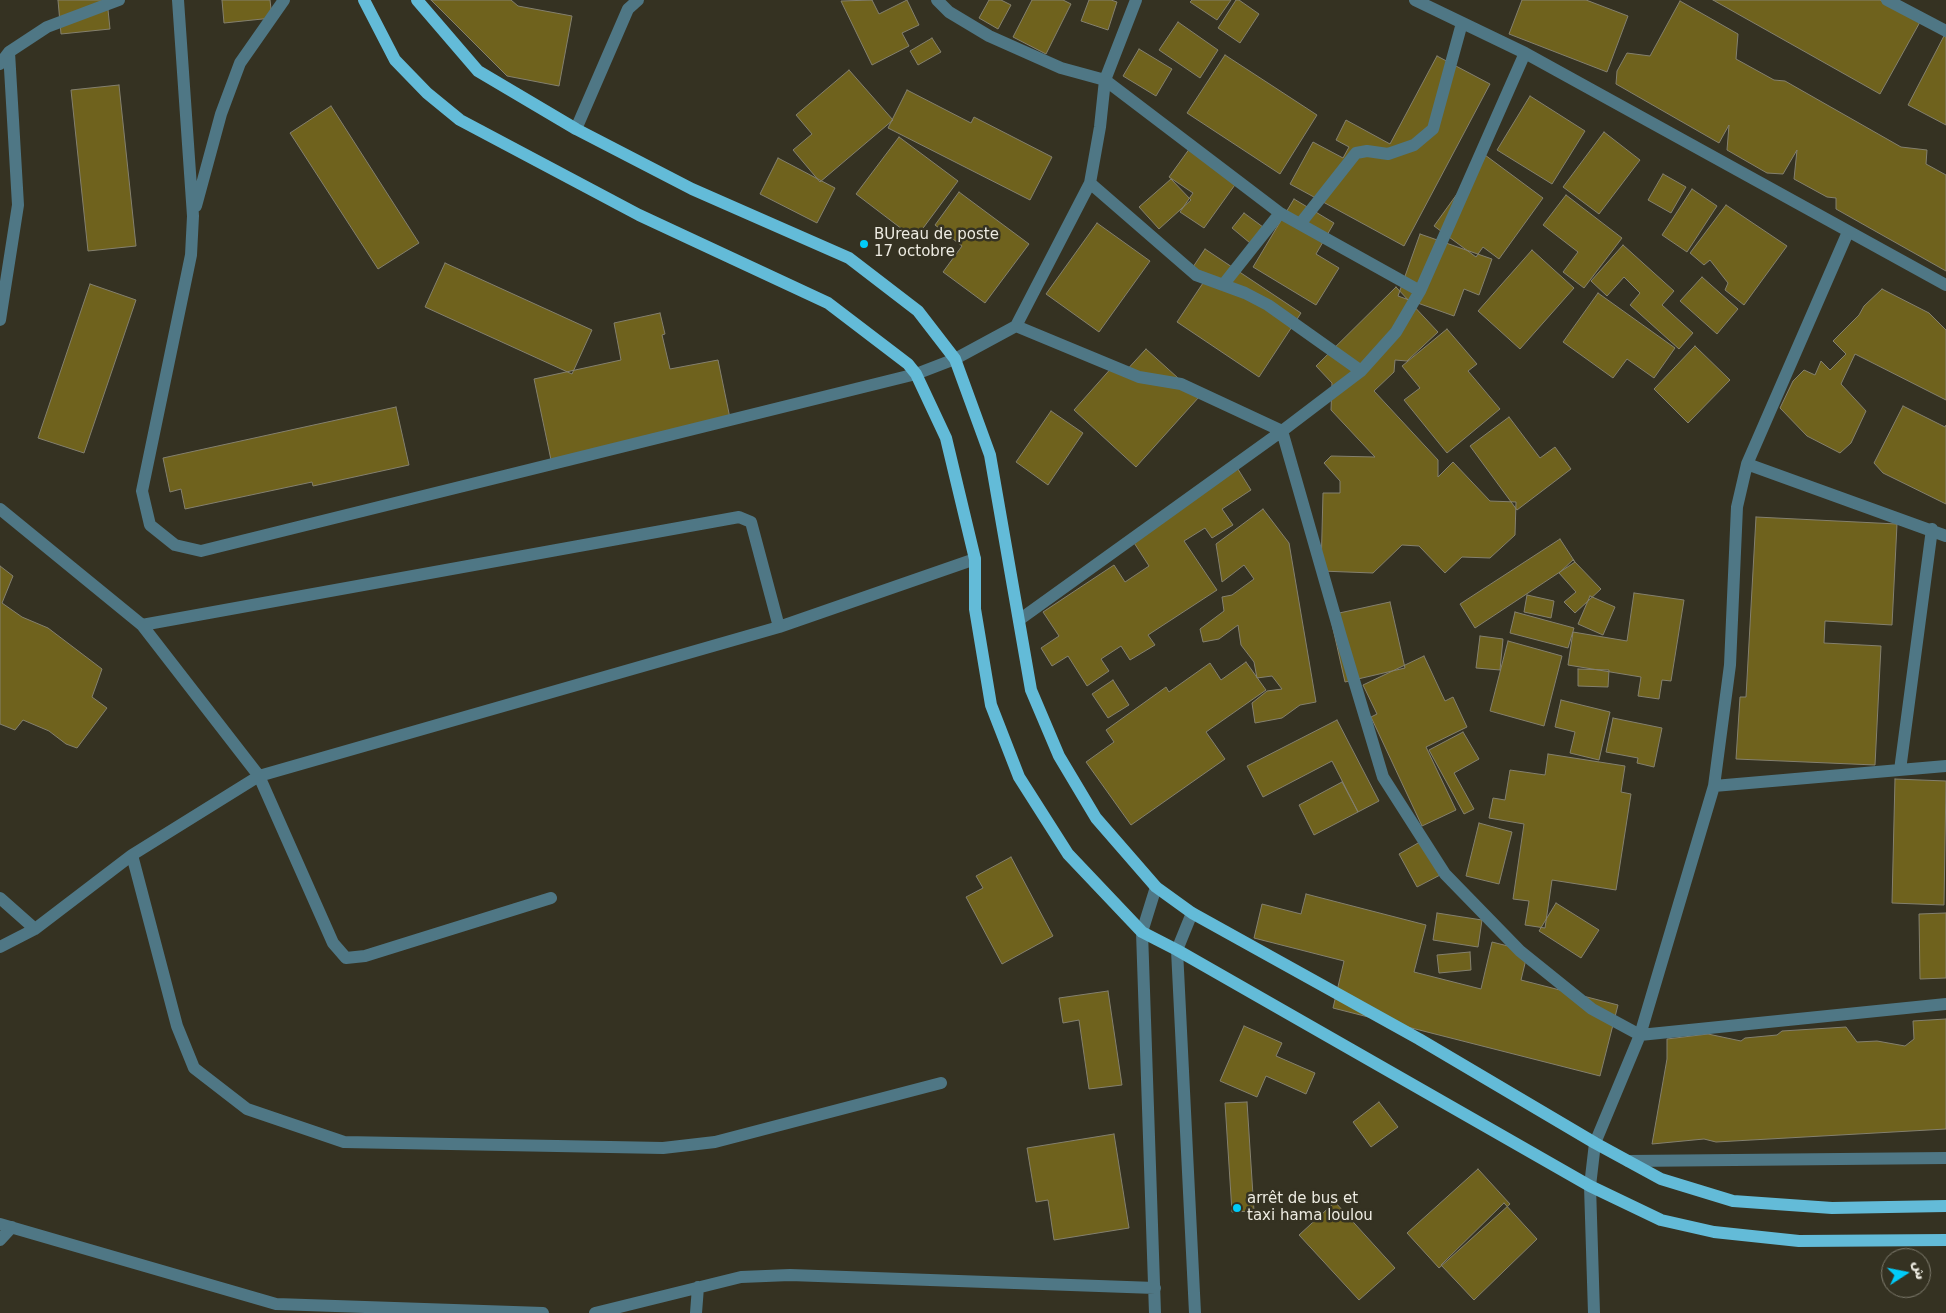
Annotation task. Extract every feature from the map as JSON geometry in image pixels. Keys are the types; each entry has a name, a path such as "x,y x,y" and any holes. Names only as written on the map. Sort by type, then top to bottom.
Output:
{"main road":[{"path":"364,0 395,60 427,93 460,120 639,216 828,303 908,364 916,374 946,438 975,559 975,609 991,705 1019,777 1068,854 1142,932 1177,950 1590,1186 1661,1220 1714,1232 1799,1240 1946,1240"},
{"path":"417,0 478,71 576,129 692,189 849,258 918,311 955,359 990,455 1031,690 1059,756 1096,818 1156,887 1192,913 1420,1039 1595,1143 1661,1179 1733,1201 1832,1208 1946,1206"}],"street":[{"path":"0,64 9,52 47,27 119,0"},
{"path":"178,0 193,216 191,255 142,491 150,525 175,545 200,551 916,374 955,359 1016,326 1090,183 1100,127 1105,80 1136,0"},
{"path":"193,216 221,114 240,63 284,0"},
{"path":"576,129 628,9 638,0"},
{"path":"937,0 949,12 988,36 1061,68 1105,80 1280,213 1420,291"},
{"path":"1416,0 1525,53 1946,285"},
{"path":"1887,0 1946,31"},
{"path":"1300,224 1356,153 1367,151 1388,154 1414,146 1433,129 1462,23"},
{"path":"0,320 18,205 9,52"},
{"path":"1019,620 1282,431 1361,371 1396,332 1420,291 1525,53"},
{"path":"1090,183 1196,275 1268,305 1361,371"},
{"path":"1223,285 1280,213"},
{"path":"1594,1313 1590,1186 1595,1143 1640,1035 1714,786 1730,665 1737,507 1747,464 1848,232"},
{"path":"1016,326 1139,377 1181,384 1282,431 1383,777 1446,874 1520,951 1592,1009 1640,1035 1946,1004"},
{"path":"1747,464 1932,529 1946,536"},
{"path":"0,509 142,625 259,776 333,943 346,958 364,956 551,898"},
{"path":"142,625 739,517 751,522 779,627"},
{"path":"1900,770 1932,529"},
{"path":"0,947 35,930 132,854 259,776 779,627 975,559"},
{"path":"1714,786 1946,766"},
{"path":"132,854 177,1026 194,1068 247,1109 344,1142 663,1148 715,1142 941,1083"},
{"path":"1155,1313 1142,932 1156,887"},
{"path":"0,898 35,930"},
{"path":"1192,913 1177,950 1195,1313"},
{"path":"1628,1161 1946,1158"},
{"path":"0,1240 6,1226 276,1304 543,1313"},
{"path":"595,1313 741,1277 790,1275 1155,1288"},
{"path":"696,1313 698,1288"}],"building":[{"path":"58,0 107,0 110,29 61,34"},
{"path":"222,0 270,0 272,18 224,23"},
{"path":"431,0 511,0 518,6 572,16 559,86 507,76"},
{"path":"872,0 879,14 907,0 919,25 902,33 909,46 872,65 841,1"},
{"path":"989,0 1001,0 1011,5 998,29 979,18"},
{"path":"1032,0 1063,0 1071,4 1046,54 1013,37"},
{"path":"1089,0 1111,0 1117,2 1108,30 1081,21"},
{"path":"1192,0 1231,0 1217,20 1190,2"},
{"path":"1236,0 1239,0 1259,14 1240,43 1218,28"},
{"path":"1522,0 1586,0 1628,16 1607,72 1509,34"},
{"path":"1713,0 1880,0 1920,22 1880,94"},
{"path":"1680,1 1738,34 1736,59 1774,80 1785,81 1901,147 1927,150 1926,164 1946,175 1946,271 1836,209 1836,198 1827,197 1794,179 1797,150 1783,174 1767,173 1727,150 1729,125 1719,143 1616,84 1617,71 1627,53 1650,56"},
{"path":"1178,22 1218,50 1200,78 1159,50"},
{"path":"1944,36 1946,37 1946,125 1908,105"},
{"path":"932,38 941,52 918,65 910,51"},
{"path":"1139,49 1172,69 1156,96 1123,76"},
{"path":"1225,55 1317,115 1280,174 1187,113"},
{"path":"1437,56 1490,84 1404,246 1290,184 1313,142 1343,158 1349,147 1336,140 1346,120 1390,144"},
{"path":"849,70 893,120 820,182 793,150 812,134 796,115"},
{"path":"119,85 136,246 88,251 71,90"},
{"path":"907,90 971,123 974,117 1052,157 1030,200 888,128"},
{"path":"1530,96 1585,131 1552,184 1497,150"},
{"path":"331,106 419,243 378,269 290,133"},
{"path":"1604,132 1640,160 1599,214 1563,187"},
{"path":"899,137 958,181 915,239 856,194"},
{"path":"1190,148 1237,182 1204,228 1180,212 1193,193 1169,177"},
{"path":"1485,155 1543,198 1499,259 1483,247 1476,257 1434,226"},
{"path":"778,158 835,188 817,223 760,194"},
{"path":"1663,174 1686,187 1671,213 1648,200"},
{"path":"1171,179 1191,200 1159,229 1139,207"},
{"path":"1692,189 1717,206 1687,252 1662,235"},
{"path":"959,192 1029,244 985,303 943,272 962,246 935,225"},
{"path":"1566,195 1622,238 1584,288 1563,272 1578,252 1543,225"},
{"path":"1294,199 1334,223 1316,254 1339,268 1316,305 1253,267"},
{"path":"1726,205 1787,246 1744,305 1725,290 1728,283 1710,260 1704,265 1690,253"},
{"path":"1244,213 1263,227 1250,243 1232,228"},
{"path":"1097,223 1150,261 1099,332 1046,294"},
{"path":"1420,234 1492,259 1479,295 1464,289 1454,316 1398,296"},
{"path":"1623,245 1674,291 1662,305 1693,333 1679,349 1630,305 1640,293 1624,277 1607,296 1591,281"},
{"path":"1205,249 1301,313 1259,377 1177,322 1203,283 1189,273"},
{"path":"1532,250 1574,288 1520,349 1478,311"},
{"path":"445,263 592,330 572,374 425,307"},
{"path":"1702,277 1738,309 1717,334 1680,301"},
{"path":"90,284 136,300 84,453 38,438"},
{"path":"1396,287 1438,332 1407,361 1395,360 1394,372 1374,391 1438,460 1438,477 1453,462 1490,501 1516,502 1515,535 1490,558 1462,557 1445,573 1419,546 1402,545 1373,573 1321,571 1323,493 1340,493 1340,481 1324,463 1331,456 1375,457 1331,410 1332,383 1316,366"},
{"path":"1882,289 1929,313 1946,330 1946,400 1855,354 1841,384 1866,411 1851,443 1840,453 1807,436 1780,408 1793,381 1804,370 1815,375 1821,361 1830,370 1846,354 1833,341"},
{"path":"1598,293 1675,348 1654,378 1627,359 1613,378 1563,342"},
{"path":"660,313 665,334 662,335 670,369 718,360 731,423 551,460 534,379 621,360 614,323"},
{"path":"1447,329 1477,364 1468,371 1500,409 1447,453 1404,400 1420,388 1402,366"},
{"path":"1695,346 1730,380 1688,423 1654,389"},
{"path":"1146,349 1199,397 1136,467 1074,410 1114,365 1124,373"},
{"path":"1903,406 1945,427 1946,425 1946,504 1883,473 1874,463"},
{"path":"396,407 409,465 313,486 312,482 185,509 181,489 170,492 163,458"},
{"path":"1051,411 1083,433 1048,485 1016,462"},
{"path":"1509,417 1540,458 1555,447 1571,469 1517,510 1470,446"},
{"path":"1236,466 1251,490 1222,509 1233,525 1212,538 1205,528 1184,541 1217,590 1148,635 1155,645 1130,660 1121,646 1101,659 1109,671 1087,686 1068,656 1052,666 1041,648 1059,636 1043,612 1114,565 1125,582 1149,566 1129,535"},
{"path":"1263,509 1289,543 1316,702 1300,705 1282,718 1255,723 1252,703 1267,691 1282,689 1272,676 1257,678 1254,662 1241,645 1238,625 1219,639 1203,642 1200,629 1224,611 1222,597 1232,595 1254,579 1244,565 1222,582 1216,544"},
{"path":"1756,517 1897,524 1892,625 1825,621 1824,643 1881,646 1875,765 1736,759 1740,697 1746,697"},
{"path":"1560,539 1575,562 1475,628 1460,604"},
{"path":"1573,560 1601,589 1575,613 1564,602 1576,592 1559,573"},
{"path":"0,566 13,576 2,603 22,617 48,628 102,669 92,697 107,708 77,748 66,744 49,731 23,720 15,730 0,724"},
{"path":"1634,593 1684,600 1671,681 1662,680 1659,699 1638,696 1641,677 1568,665 1573,632 1627,641"},
{"path":"1527,595 1554,601 1551,618 1524,612"},
{"path":"1590,596 1615,607 1603,635 1578,624"},
{"path":"1390,602 1405,668 1345,682 1330,615"},
{"path":"1515,612 1574,628 1568,648 1510,633"},
{"path":"1480,636 1503,639 1500,670 1476,668"},
{"path":"1508,641 1562,656 1544,726 1490,711"},
{"path":"1424,656 1445,701 1453,697 1467,727 1426,747 1456,810 1422,826 1371,717 1377,714 1363,685"},
{"path":"1246,662 1266,690 1206,732 1225,759 1131,825 1086,762 1114,742 1106,730 1166,687 1169,692 1210,663 1221,680"},
{"path":"1578,669 1609,670 1608,687 1578,686"},
{"path":"1113,680 1129,705 1108,718 1092,694"},
{"path":"1561,700 1610,712 1599,760 1570,753 1575,732 1555,727"},
{"path":"1613,718 1662,728 1654,767 1637,763 1638,758 1606,752"},
{"path":"1337,720 1379,801 1358,812 1332,761 1263,797 1247,766"},
{"path":"1463,732 1479,759 1454,773 1474,809 1464,814 1429,750"},
{"path":"1548,754 1625,766 1621,792 1631,794 1616,890 1552,880 1545,928 1525,925 1529,901 1513,899 1524,824 1489,818 1493,798 1505,800 1510,770 1545,775"},
{"path":"1895,779 1946,781 1944,905 1892,903"},
{"path":"1342,782 1358,812 1314,835 1299,805"},
{"path":"1479,823 1512,832 1499,884 1466,876"},
{"path":"1425,839 1444,873 1417,887 1399,854"},
{"path":"1011,857 1053,936 1002,964 966,897 983,888 976,876"},
{"path":"1306,894 1426,925 1414,972 1481,989 1492,942 1528,951 1521,980 1618,1005 1600,1076 1333,1008 1344,961 1254,938 1262,904 1301,914"},
{"path":"1556,903 1599,930 1581,958 1539,931"},
{"path":"1437,913 1482,920 1478,947 1433,940"},
{"path":"1946,913 1946,978 1920,979 1919,914"},
{"path":"1470,952 1471,970 1439,973 1437,955"},
{"path":"1108,991 1122,1085 1089,1089 1079,1020 1063,1023 1059,998"},
{"path":"1946,1019 1946,1129 1716,1142 1704,1139 1652,1144 1667,1059 1667,1039 1708,1034 1741,1041 1745,1038 1777,1035 1782,1031 1846,1027 1857,1042 1877,1041 1905,1046 1914,1039 1913,1021"},
{"path":"1244,1026 1282,1043 1276,1056 1315,1073 1306,1094 1266,1076 1257,1097 1220,1081"},
{"path":"1247,1102 1254,1211 1232,1212 1225,1103"},
{"path":"1379,1102 1398,1127 1371,1147 1353,1122"},
{"path":"1114,1134 1129,1228 1054,1240 1048,1200 1036,1202 1027,1148"},
{"path":"1478,1169 1510,1204 1439,1268 1407,1233"},
{"path":"1335,1202 1395,1268 1359,1300 1299,1235"},
{"path":"1504,1203 1537,1239 1474,1300 1441,1265"}],"place":[{"name":"BUreau de poste 17 octobre","path":"864,244"},
{"name":"arrêt de bus et taxi hama loulou","path":"1237,1208"}]}
